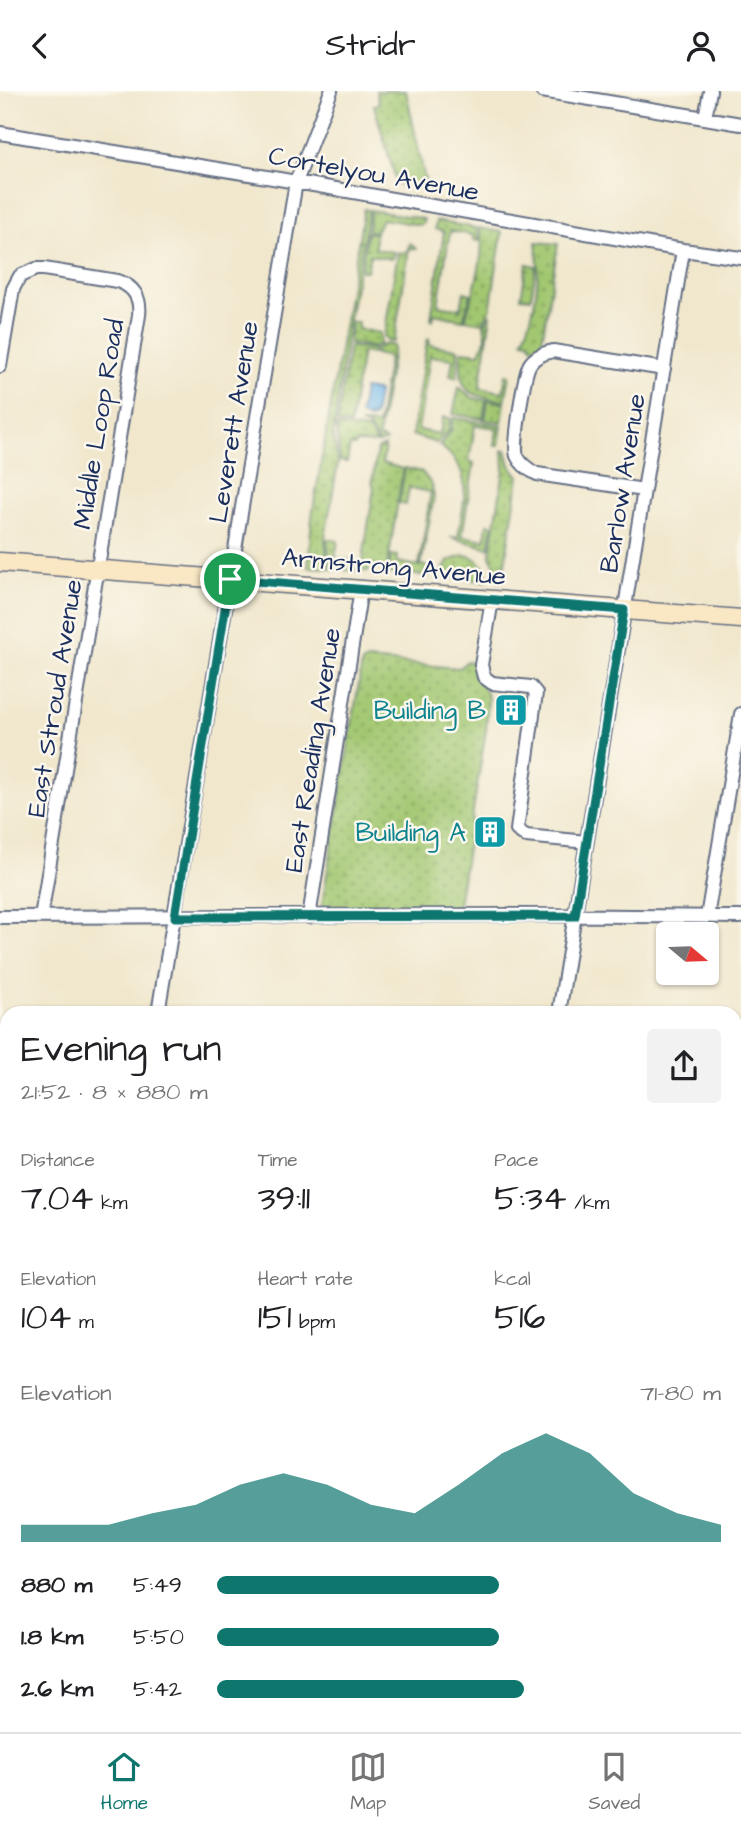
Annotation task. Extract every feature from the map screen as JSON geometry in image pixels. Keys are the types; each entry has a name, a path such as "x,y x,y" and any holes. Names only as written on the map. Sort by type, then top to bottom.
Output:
{"street":[{"name":"Leverett Avenue","path":"159,1006 296,182 331,91"},
{"path":"542,91 741,124"},
{"path":"705,118 710,91"},
{"name":"Cortelyou Avenue","path":"0,133 741,258"},
{"name":"Barlow Avenue","path":"560,1006 683,250"},
{"name":"Middle Loop Road","path":"0,366 13,289 20,276 27,272 44,269 117,281 125,283 137,296 139,315 98,569"},
{"path":"644,490 537,474 522,464 515,447 526,377 536,357 553,351 664,369"},
{"name":"Armstrong Avenue","path":"0,562 741,619"},
{"name":"East Stroud Avenue","path":"41,917 98,569"},
{"name":"East Reading Avenue","path":"309,917 361,589"},
{"path":"492,600 481,665 484,677 492,683 531,687 536,693 517,827 519,833 587,842"},
{"path":"707,917 741,714"},
{"path":"0,917 741,917"}],"green space":[{"path":"376,91 406,91 427,189 397,184 374,105 379,104"},
{"path":"364,209 369,210 350,314 333,433 338,463 325,538 328,568 308,567 312,516"},
{"path":"371,210 424,219 420,225 382,219 376,232 368,231"},
{"path":"436,221 476,228 480,241 473,240 473,235 450,231 438,305 461,309 464,292 471,294 463,320 434,314 433,320 431,319 444,232 435,229"},
{"path":"479,228 502,232 490,311 482,323 465,320 475,287 482,248"},
{"path":"367,232 375,234 375,249 394,252 392,259 370,255 367,271 361,271"},
{"path":"536,242 558,244 542,341 533,347 529,341 523,340 536,291"},
{"path":"410,243 416,249 409,249 394,342 388,341 384,336 398,252 406,253"},
{"path":"527,264 536,266 531,298 521,297"},
{"path":"491,314 480,388 503,392 506,374 510,375 505,401 473,393 464,384 462,376 461,351 480,353 486,337 484,324"},
{"path":"351,322 358,323 358,329 380,333 380,344 374,347 349,343"},
{"path":"429,339 430,345 458,349 457,377 450,376 453,359 430,356 418,430 440,434 443,417 450,418 449,430 436,443 412,435"},
{"path":"385,344 394,346 378,437 386,441 379,444 368,426 360,424 378,425 389,357 375,354 376,349"},
{"path":"349,346 373,349 373,354 362,352 350,425 337,423"},
{"path":"459,387 473,398 486,400 483,419 453,414"},
{"path":"488,400 505,403 502,422 485,420"},
{"path":"453,418 502,425 499,445 495,445 497,428 475,425 469,461 474,463 462,536 485,540 487,524 493,525 489,548 450,537 458,537 464,487 458,465 439,445 451,431"},
{"path":"336,426 369,430 377,444 357,443 350,446 347,462 340,461"},
{"path":"385,446 382,463 403,469 387,569 372,567 368,571 361,571 377,450"},
{"path":"503,450 506,450 510,465 519,476 502,582 498,582 497,569 490,556 504,470"},
{"path":"405,468 422,472 432,485 434,497 421,565 429,567 429,576 388,573 391,555 397,556 397,562 419,566 431,492 409,488 406,505 399,503"},
{"path":"327,539 338,541 335,558 358,561 356,571 330,569"},
{"path":"464,555 481,563 487,581 440,577 448,561"},
{"path":"367,660 459,668 467,661 474,663 488,699 486,730 458,905 455,909 321,910 362,663"}],"water":[{"path":"364,389 378,391 374,417 369,419 360,415"}],"place":[{"name":"Building B","path":"511,710"},
{"name":"Building A","path":"490,832"}],"route":[{"path":"230,579 624,610 575,916 175,917 230,579"}]}
